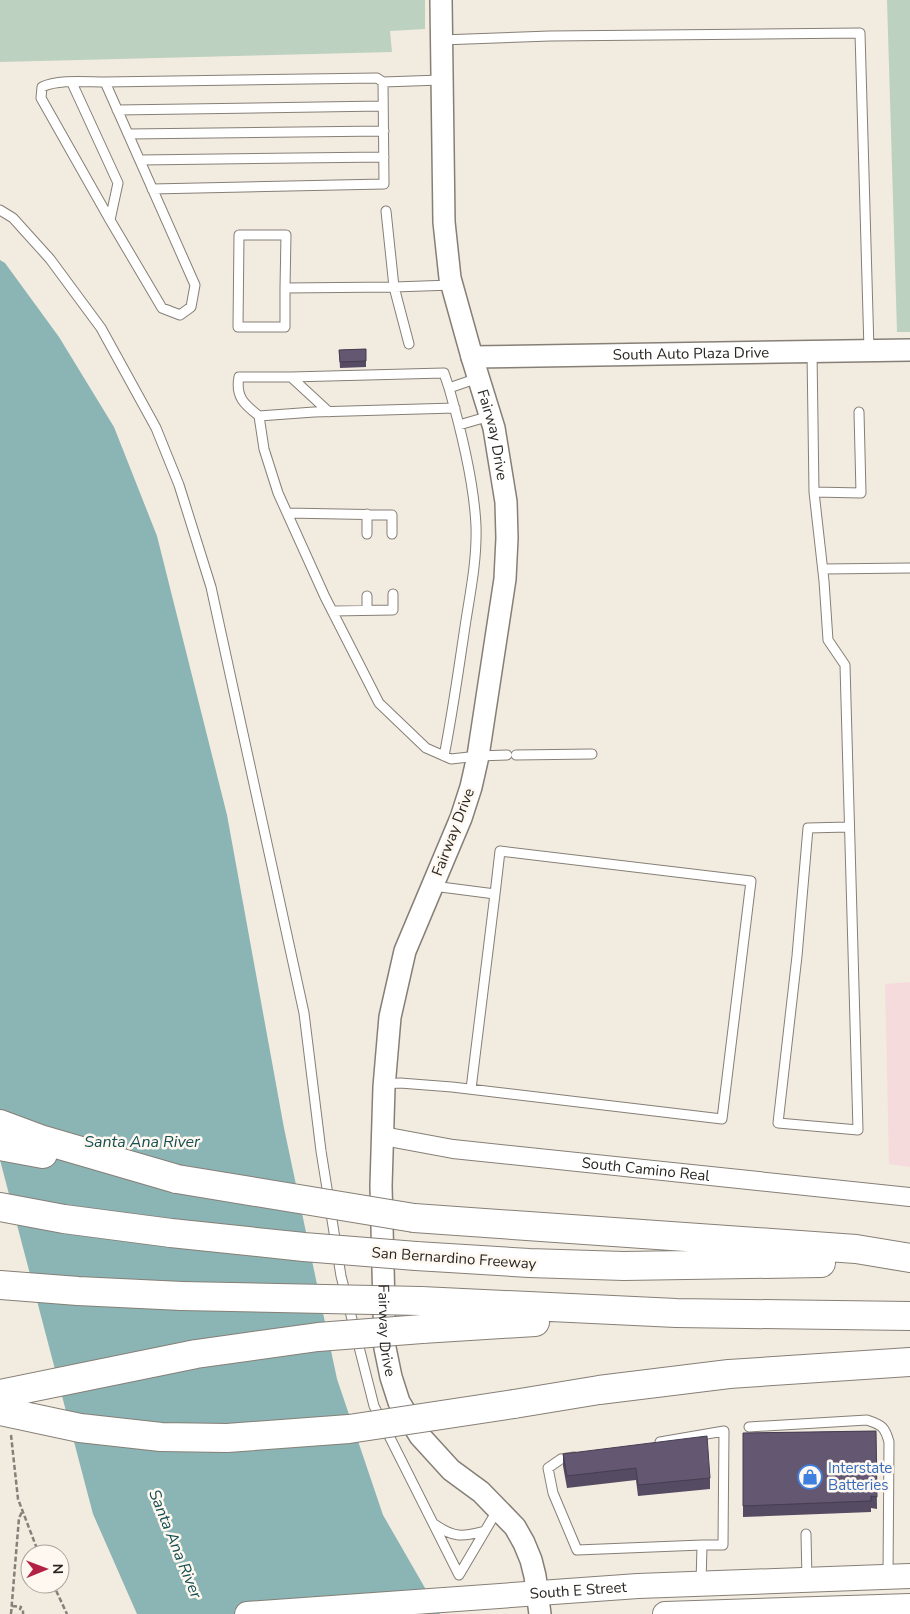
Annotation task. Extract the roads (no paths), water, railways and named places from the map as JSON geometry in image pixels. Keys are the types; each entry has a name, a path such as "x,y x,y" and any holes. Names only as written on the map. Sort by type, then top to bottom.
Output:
{"highway":[{"path":"0,1124 43,1140 177,1179"},
{"path":"0,1146 177,1179 414,1218 856,1250 910,1258"},
{"name":"San Bernardino Freeway","path":"0,1207 64,1219 171,1233 304,1247 529,1263 624,1266 910,1262"},
{"path":"0,1285 78,1291 244,1298 421,1301 676,1313 910,1316"},
{"path":"0,1394 196,1354 318,1337 676,1313"},
{"path":"5,1422 34,1419 80,1428 161,1437 227,1438 349,1428 599,1390 729,1374 910,1362"}],"main road":[{"name":"South E Street","path":"247,1614 468,1598 539,1603 701,1584 899,1576"},
{"path":"665,1614 868,1610 910,1606"}],"street":[{"name":"Fairway Drive","path":"440,0 444,222 452,285 494,428 506,502 507,538 505,579 478,756 471,786 461,818 405,951 390,1017 384,1084 382,1186 385,1348 399,1402 420,1436 451,1470 481,1492 515,1527 524,1543 534,1571 539,1603"},
{"name":"South Auto Plaza Drive","path":"472,357 910,350"},
{"name":"South Camino Real","path":"383,1136 453,1149 910,1197"}],"lane":[{"path":"441,40 550,36 860,34 869,350"},
{"path":"105,82 196,285 191,307 180,315 162,308 41,98 42,87 50,83 105,82 377,78 383,82 442,80"},
{"path":"152,189 384,184 383,82"},
{"path":"72,83 118,184 110,220"},
{"path":"117,110 383,106"},
{"path":"128,134 384,130"},
{"path":"140,160 384,157"},
{"path":"0,210 13,218 50,259 101,328 156,428 179,485 211,587 304,1013 321,1151 341,1276 374,1406 459,1575 498,1509"},
{"path":"386,211 394,287 409,344"},
{"path":"239,235 286,235 286,288 285,326 238,327 239,235"},
{"path":"286,288 452,285"},
{"path":"812,351 814,492 823,570 828,640 845,665 848,827 858,1130 778,1123 797,956 808,828 848,827"},
{"path":"444,756 456,694 476,550 476,524 469,472 459,425 444,373 291,378 239,377 237,386 244,405 259,416 454,408"},
{"path":"291,378 329,412"},
{"path":"449,388 478,378"},
{"path":"814,492 861,493 859,412"},
{"path":"259,416 264,449 278,493 332,611 379,703 426,748 451,759 478,756 592,754"},
{"path":"459,425 490,416"},
{"path":"287,513 392,515 392,534"},
{"path":"367,514 367,534"},
{"path":"823,570 910,568"},
{"path":"332,611 393,610 393,594"},
{"path":"367,596 367,610"},
{"path":"384,1084 471,1090 722,1119 751,881 500,851 471,1090"},
{"path":"433,886 496,894"},
{"path":"749,1427 867,1420 879,1424 886,1430 890,1442 899,1576"},
{"path":"580,1456 560,1459 548,1468 553,1493 577,1550 723,1545 724,1431 647,1444"},
{"path":"433,1524 445,1532 457,1536 485,1531"},
{"path":"806,1534 807,1580"},
{"path":"701,1584 702,1545"}],"water":[{"name":"Santa Ana River","path":"0,260 5,263 59,337 114,427 157,536 227,815 284,1128 337,1379 383,1515 440,1614 137,1614 93,1514 0,1160"}],"place":[{"name":"Interstate Batteries","path":"810,1477"}]}
